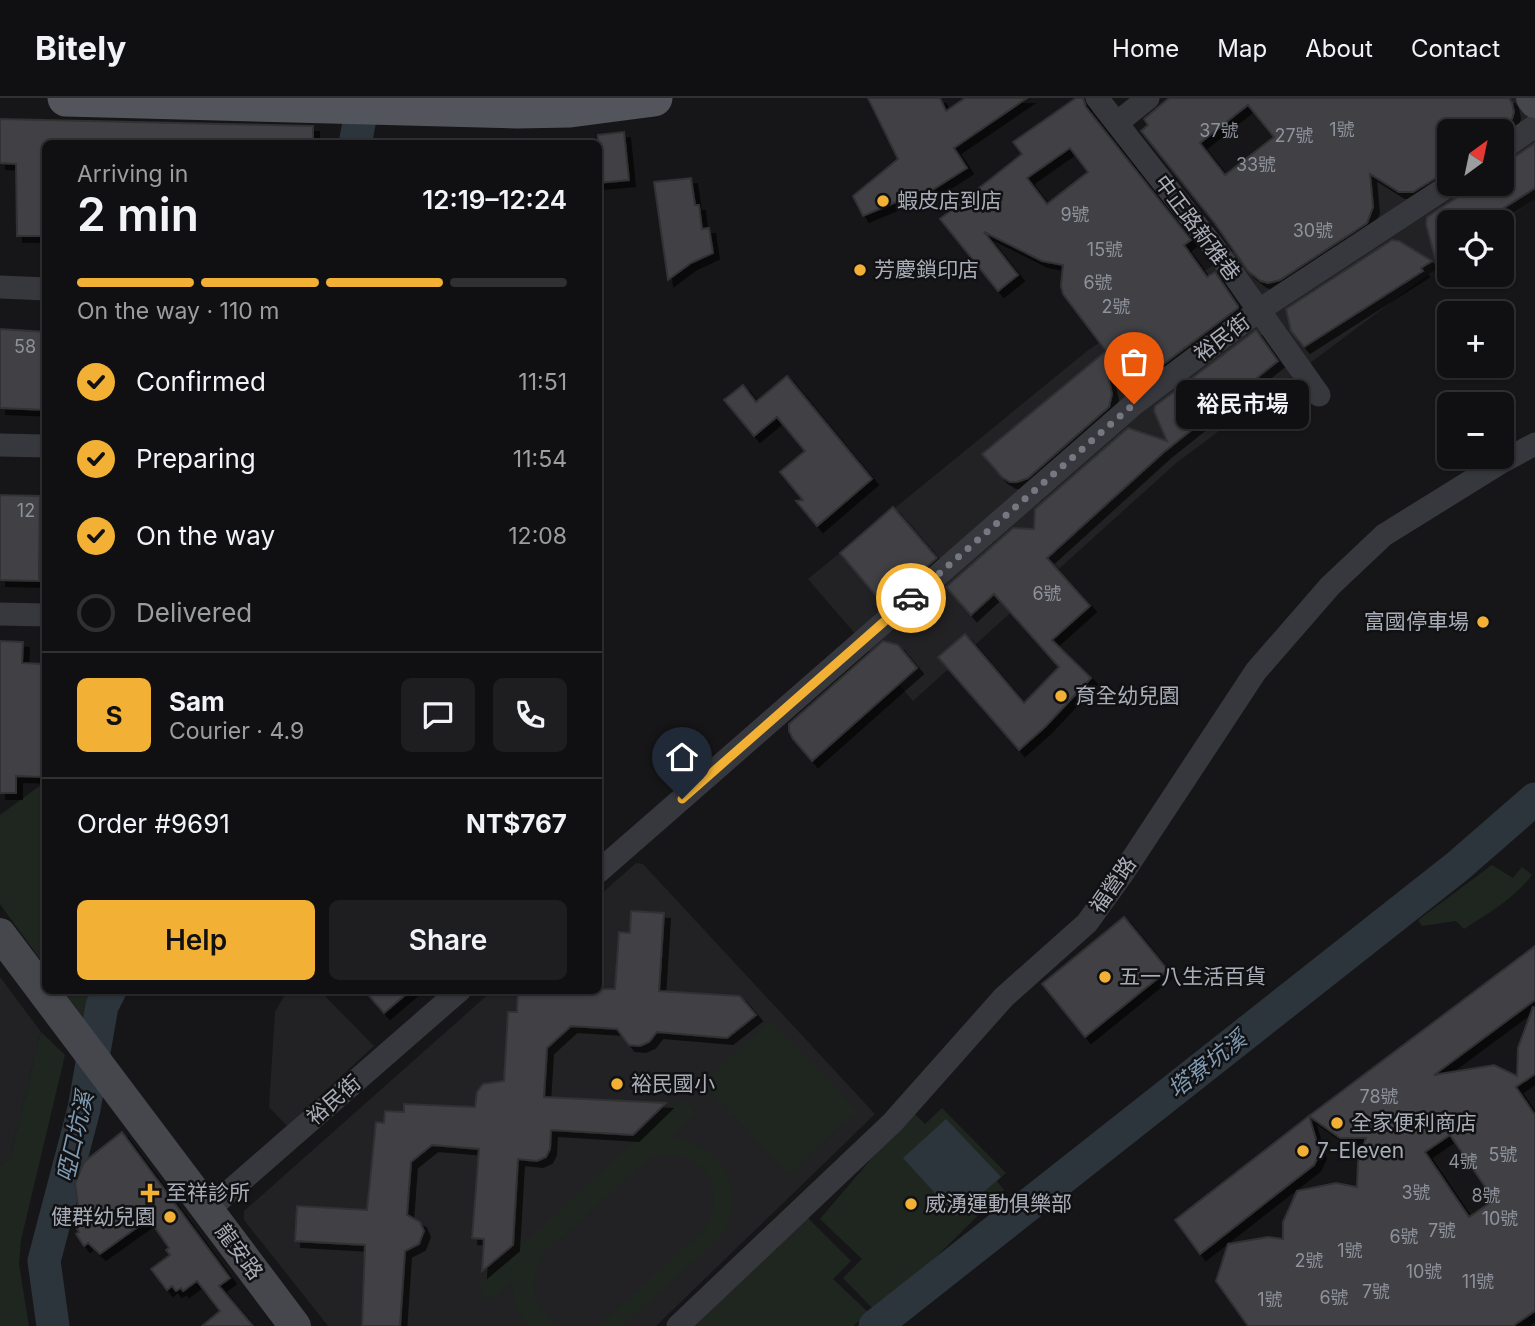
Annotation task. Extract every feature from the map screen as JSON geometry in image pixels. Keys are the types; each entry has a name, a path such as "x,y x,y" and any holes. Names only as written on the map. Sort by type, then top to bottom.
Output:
{"main road":[{"path":"66,98 337,107 570,109 654,98"}],"street":[{"name":"中正路新雅巷","path":"1097,98 1219,254 1319,395"},
{"path":"1117,123 1147,98"},
{"path":"1514,141 1535,126"},
{"name":"裕民街","path":"602,869 1134,404 1258,311 1437,193"},
{"path":"0,287 42,289"},
{"name":"福營路","path":"678,1326 893,1122 1003,997 1087,923 1256,671 1330,586 1384,535 1535,444"},
{"path":"0,445 42,446"},
{"path":"0,614 42,615"},
{"name":"龍安路","path":"0,934 42,991"},
{"name":"龍安路","path":"44,994 295,1326"},
{"name":"裕民街","path":"208,1210 455,994"}],"shaded area":[{"path":"1459,98 1518,98 1535,118 1535,199 1514,214 1514,210 1437,210 1437,268 1175,464 913,701 808,579 1087,351"},
{"path":"42,784 42,962 0,904 0,815"},
{"name":"裕民國小","path":"636,863 643,864 875,1114 656,1326 328,1326 244,1220 244,1211 489,994 602,994 602,893"},
{"path":"1492,865 1513,878 1522,867 1532,875 1509,898 1464,929 1456,921 1422,926 1418,920"},
{"path":"0,977 41,1032 10,1157 0,1165"},
{"path":"65,994 96,994 85,1020"},
{"path":"285,994 323,994 374,1046 287,1126 269,1107 275,1012"},
{"path":"770,1020 857,1110 790,1175 701,1083"},
{"path":"41,1032 65,1055 21,1240 19,1264 29,1326 0,1326 0,1165 10,1157"},
{"path":"682,1098 696,1113 671,1137 705,1149 717,1159 731,1186 729,1218 722,1236 622,1326 595,1326 601,1324 706,1227 712,1211 714,1196 705,1171 682,1157 667,1155 650,1158 546,1251 539,1262 533,1283 534,1292 542,1310 560,1326 528,1326 516,1305 512,1282 490,1301 477,1286"},
{"name":"威湧運動俱樂部","path":"942,1108 1006,1173 997,1181 1004,1190 878,1314 843,1278 862,1259 820,1219 912,1111 925,1124"},
{"path":"946,1119 1001,1177 956,1216 903,1158"},
{"path":"806,1216 851,1261 833,1279 869,1313 853,1326 695,1326"}],"building":[{"path":"868,98 940,98 946,111 965,98 1027,98 954,148 967,168 923,196 920,192 863,216 853,196 898,159"},
{"path":"1076,98 1083,98 1086,107 1191,240 1184,245 1207,277 1215,272 1238,306 1145,378 1108,376 1112,394 1109,407 1028,478 1017,482 1010,482 1002,477 982,454 1106,351 1063,294 1063,265 1042,261 984,232 1018,275 998,291 940,219 1022,154 1013,142","holes":["1070,148 1088,172 1047,204 1027,178"]},
{"path":"1169,98 1509,98 1514,112 1512,119 1437,119 1437,177 1413,192 1399,192 1370,174 1373,207 1367,223 1280,280 1268,283 1248,271 1214,222 1141,131 1148,125 1144,119","holes":["1248,105 1274,137 1225,175 1200,143"]},
{"path":"0,119 313,126 313,140 42,140 42,236 17,236 16,164 0,163"},
{"path":"624,132 629,180 602,183 602,140 598,140 598,135"},
{"path":"1535,143 1535,188 1501,210 1438,210 1459,196 1514,196 1514,157"},
{"path":"691,178 695,205 699,205 702,229 709,228 713,253 691,263 668,280 654,182"},
{"path":"1437,210 1435,258 1426,224 1427,217"},
{"path":"1392,240 1399,241 1432,261 1421,268 1423,271 1304,347 1291,331 1286,309"},
{"path":"0,329 42,332 42,410 0,408"},
{"path":"1256,330 1278,361 1164,452 1047,558 1090,606 1052,640 1091,678 1045,727 1019,750 938,657 965,634 1024,703 1059,667 994,594 971,615 946,587 1013,528 1034,529 1035,509 1128,428 1167,441 1154,411 1155,406"},
{"path":"787,376 872,479 817,526 796,501 803,500 780,472 805,451 777,417 754,436 724,400 743,385 756,402"},
{"path":"0,495 40,496 39,581 0,580"},
{"path":"893,507 937,558 891,598 878,598 840,553"},
{"path":"0,641 23,642 22,663 42,664 42,777 16,776 16,793 0,793"},
{"path":"883,641 898,645 917,668 812,761 793,739 789,724"},
{"path":"631,911 664,913 659,991 740,996 756,1015 727,1038 657,1032 649,1042 640,1046 629,1045 617,1029 571,1026 547,1048 544,1097 666,1103 633,1135 551,1130 550,1149 546,1157 537,1161 518,1159 513,1245 482,1271 484,1239 472,1238 479,1149 432,1145 411,1162 407,1215 420,1222 424,1231 419,1244 405,1251 400,1326 362,1326 365,1245 295,1241 297,1206 367,1210 376,1122 384,1123 385,1111 404,1112 404,1104 475,1107 477,1092 483,1084 504,1081 508,1012 517,1012 518,994 602,994 602,989 615,989 619,932 630,933"},
{"name":"五一八生活百貨","path":"1124,917 1168,970 1085,1037 1042,984"},
{"path":"1535,946 1535,1000 1434,1075 1494,1065 1517,1076 1518,1048 1533,1007 1535,1008 1535,1074 1516,1087 1535,1115 1535,1311 1513,1326 1248,1326 1216,1281 1228,1244 1268,1237 1283,1239 1283,1222 1297,1191 1336,1183 1357,1187 1358,1162 1366,1138 1340,1138 1309,1116","holes":["1450,1135 1494,1200 1469,1217 1425,1152"]},
{"path":"367,994 406,994 384,1013"},
{"path":"1309,1116 1320,1153 1314,1165 1200,1254 1175,1220"},
{"path":"122,1132 230,1278 219,1286 253,1326 202,1326 220,1311 197,1281 183,1291 181,1288 176,1291 172,1286 167,1290 151,1269 170,1255 166,1250 169,1248 149,1219 100,1254 88,1243 84,1246 74,1225 80,1220 75,1183 84,1162"}],"waterway":[{"name":"啞口坑溪","path":"356,140 364,98"},
{"name":"塔寮坑溪","path":"875,1326 1458,866 1535,799"},
{"name":"啞口坑溪","path":"53,1326 44,1261 84,1109 102,1006 108,994"}],"way so far":[{"path":"911,598 1134,404"}],"place":[{"name":"蝦皮店到店","path":"883,201"},
{"name":"芳慶鎖印店","path":"860,270"},
{"name":"裕民市場","path":"1134,404"},
{"name":"富國停車場","path":"1483,622"},
{"name":"育全幼兒園","path":"1061,696"},
{"name":"五一八生活百貨","path":"1105,977"},
{"name":"裕民國小","path":"617,1084"},
{"name":"全家便利商店","path":"1337,1123"},
{"name":"7-Eleven","path":"1303,1151"},
{"name":"至祥診所","path":"150,1193"},
{"name":"威湧運動俱樂部","path":"911,1204"},
{"name":"健群幼兒園","path":"170,1217"}],"route":[{"path":"682,799 911,598"}]}
